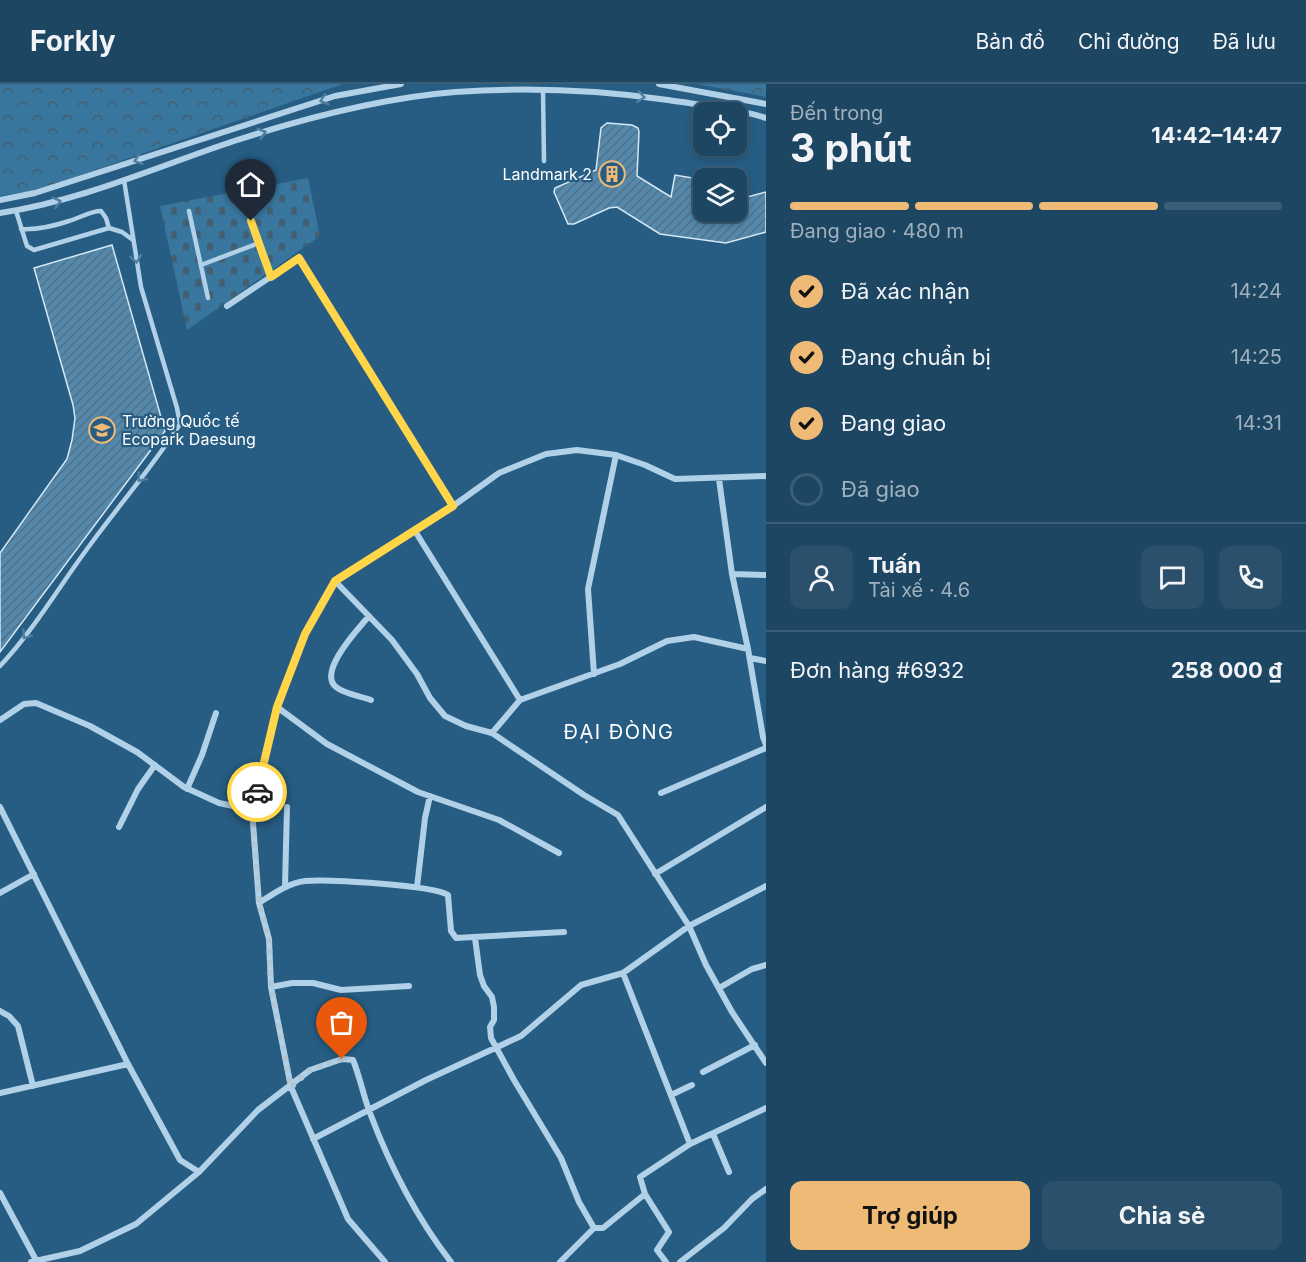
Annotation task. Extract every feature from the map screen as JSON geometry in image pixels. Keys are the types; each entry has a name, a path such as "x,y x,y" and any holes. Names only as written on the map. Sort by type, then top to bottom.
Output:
{"street":[{"path":"0,200 23,197 335,96 401,84"},
{"path":"453,84 454,92"},
{"path":"659,84 766,104"},
{"path":"0,213 24,210 59,201 235,141 334,113 454,92 570,90 631,95 766,117"},
{"path":"231,129 235,141"},
{"path":"23,197 24,210"},
{"path":"227,306 299,258 453,506"},
{"path":"381,1261 348,1219 316,1138 291,1087 271,987 269,939 259,903 252,810 277,707 305,634 335,581 453,506 499,473 546,454 577,450 616,455 675,479 766,476"},
{"path":"594,674 588,589 616,455"},
{"path":"661,793 766,747 732,574 719,478"},
{"path":"415,531 520,700"},
{"path":"732,574 766,575"},
{"path":"335,581 392,640 417,674 430,698 445,716 466,726 492,733 618,815 689,926 706,965 766,1063"},
{"path":"369,615 341,650 331,677 333,684 340,690 371,700"},
{"path":"492,733 520,700 620,664 667,641 694,637 748,649"},
{"path":"750,658 766,661"},
{"path":"0,720 24,704 36,704 90,726 137,752 187,789 219,803 252,810"},
{"path":"277,707 327,744 418,792 499,820 559,853"},
{"path":"187,789 199,763 216,713"},
{"path":"119,827 138,789 155,765"},
{"path":"417,887 425,818 430,796"},
{"path":"0,807 128,1064 180,1160 199,1172"},
{"path":"285,887 287,807"},
{"path":"655,874 766,807"},
{"path":"0,893 34,874"},
{"path":"259,903 285,887 304,881 417,887 446,893 452,935 459,939 564,932"},
{"path":"316,1138 426,1080 521,1036 581,985 623,973 689,926 766,886"},
{"path":"475,938 482,982 493,1000 495,1016 490,1030 495,1047 561,1158 579,1202 594,1228"},
{"path":"719,988 752,969 766,965"},
{"path":"623,973 690,1144"},
{"path":"271,987 292,983 313,983 341,990 409,986"},
{"path":"0,1011 9,1016 18,1026 33,1086"},
{"path":"703,1072 755,1045"},
{"path":"0,1193 33,1261 80,1251 136,1224 199,1172 258,1110 291,1087 310,1070 342,1059 353,1060 362,1080 369,1111 408,1198 430,1235 451,1262"},
{"path":"0,1093 128,1064"},
{"path":"671,1095 692,1085"},
{"path":"666,1262 657,1250 669,1232 645,1194 640,1177 690,1144 766,1108"},
{"path":"713,1134 729,1172"},
{"path":"680,1262 724,1228 752,1199 766,1189"},
{"path":"560,1262 594,1228 603,1228 645,1194"}],"lane":[{"path":"543,91 544,161"},
{"path":"0,666 17,648 180,424 141,287 124,180"},
{"path":"244,199 271,277"},
{"path":"16,211 27,246 34,250 109,228 122,232 134,240"},
{"path":"21,229 29,230 67,222 95,211 101,211 109,228"},
{"path":"189,211 208,298"},
{"path":"201,265 259,243"}],"green space":[{"path":"0,84 343,84 33,191 0,196"},
{"path":"697,84 766,84 766,97"},
{"path":"308,178 320,236 187,330 160,206"}],"building":[{"name":"Landmark 2","path":"607,123 632,125 638,128 637,176 671,197 675,175 693,178 693,222 747,222 747,197 766,192 766,232 726,243 660,234 617,207 609,208 574,224 568,224 554,192 555,188 596,170 601,128"},
{"path":"112,245 165,431 0,652 0,553 67,459 75,418 34,268"}],"way so far":[{"path":"257,792 252,810 259,903 269,939 271,987 291,1087 310,1070 342,1059"}],"place":[{"name":"Landmark 2","path":"612,174"},
{"name":"Trường Quốc tế Ecopark Daesung","path":"102,430"}],"district":[{"name":"ĐẠI ĐÒNG","path":"619,732"}],"route":[{"path":"251,221 271,277 299,258 453,506 335,581 305,634 277,707 257,792"}]}
